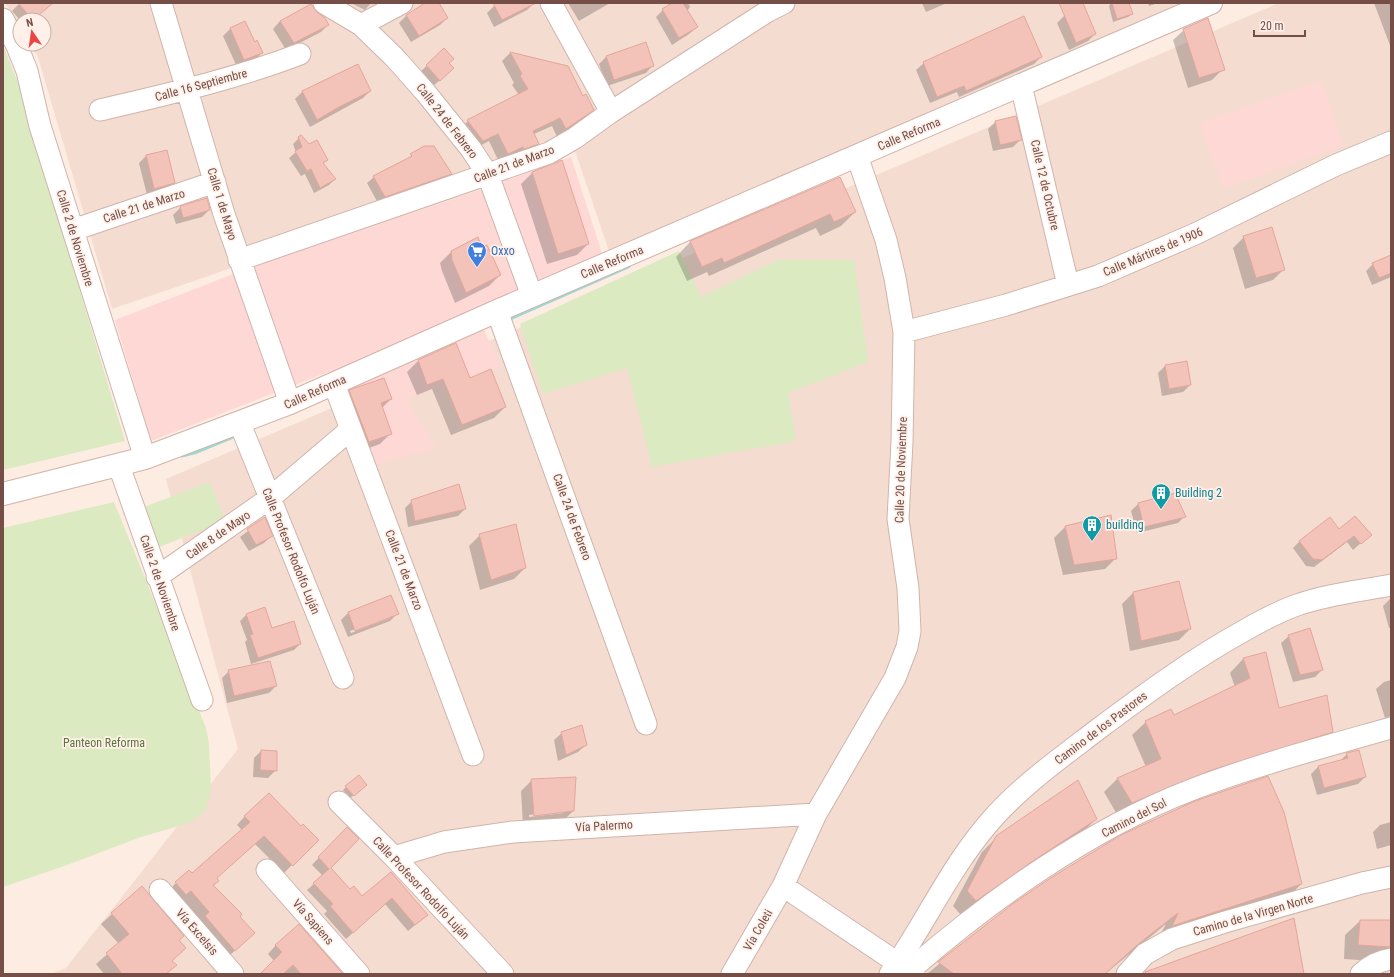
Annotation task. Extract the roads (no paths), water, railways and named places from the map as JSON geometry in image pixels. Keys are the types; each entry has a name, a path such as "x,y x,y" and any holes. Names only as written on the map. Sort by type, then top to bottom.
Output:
{"street":[{"name":"Calle 1 de Mayo","path":"161,3 214,182 239,260 290,403"},
{"name":"Calle 24 de Febrero","path":"324,3 360,25 426,93 471,149 488,175 532,296"},
{"path":"360,25 402,3"},
{"path":"551,3 611,112"},
{"name":"Calle Reforma","path":"3,494 119,466 240,424 334,384 497,311 1211,3"},
{"name":"Calle 21 de Marzo","path":"239,260 550,153 575,138 611,112 772,6"},
{"name":"Calle 2 de Noviembre","path":"3,19 17,46 27,71 40,126 145,458"},
{"name":"Calle 16 Septiembre","path":"100,110 187,90 272,65 300,54"},
{"name":"Calle 12 de Octubre","path":"1021,85 1068,285"},
{"name":"Calle Mártires de 1906","path":"904,332 1006,305 1098,276 1195,234 1336,165 1391,142"},
{"name":"Calle 20 de Noviembre","path":"783,886 816,814 895,678 907,647 910,631 908,588 898,519 902,442 904,332 895,278 886,240 857,156"},
{"name":"Calle 21 de Marzo","path":"73,230 214,182"},
{"name":"Calle 24 de Febrero","path":"497,311 646,724"},
{"name":"Calle 21 de Marzo","path":"334,384 473,755"},
{"name":"Calle Profesor Rodolfo Luján","path":"240,424 343,678"},
{"name":"Calle 8 de Mayo","path":"157,577 270,498 351,429"},
{"name":"Calle 2 de Noviembre","path":"119,466 157,577 202,700"},
{"name":"Camino de los Pastores","path":"903,971 955,869 986,825 1005,805 1035,778 1158,684 1227,640 1269,617 1297,605 1335,594 1391,586"},
{"name":"Camino del Sol","path":"903,971 1026,880 1074,849 1152,807 1190,790 1235,774 1391,728"},
{"name":"Calle Profesor Rodolfo Luján","path":"339,802 394,857 503,974"},
{"name":"Vía Palermo","path":"394,857 444,842 513,832 816,814"},
{"name":"Vía Sapiens","path":"267,870 359,974"},
{"name":"Camino de la Virgen Norte","path":"1127,974 1145,954 1172,939 1354,885 1391,877"},
{"path":"783,886 903,971"},
{"name":"Vía Coleti","path":"732,974 783,886"},
{"name":"Vía Excelsis","path":"160,890 234,974"},
{"path":"1361,974 1368,967 1383,960 1391,959"}],"waterway":[{"path":"505,320 628,266"},
{"path":"182,455 197,451 231,437"}],"place":[{"name":"Oxxo","path":"477,268"},
{"name":"Building 2","path":"1161,510"},
{"name":"building","path":"1092,542"}],"park label":[{"name":"Panteon Reforma","path":"104,743"}]}
